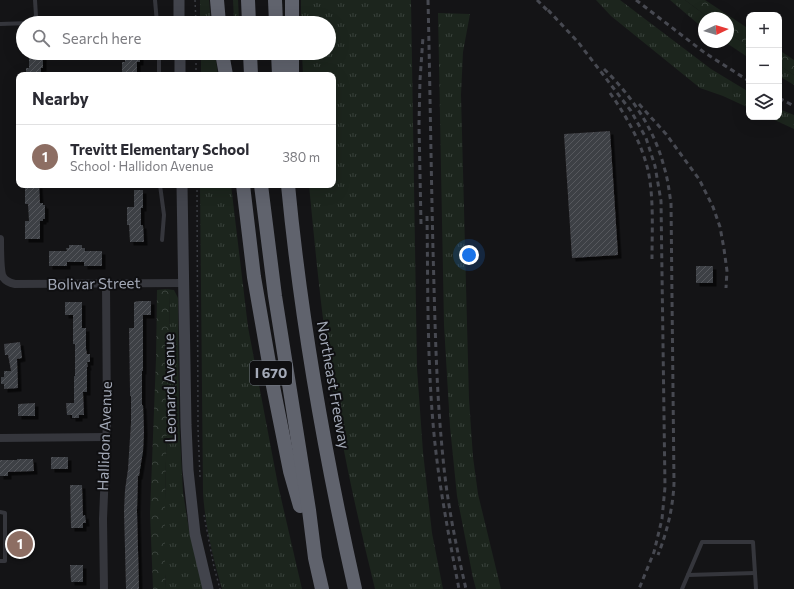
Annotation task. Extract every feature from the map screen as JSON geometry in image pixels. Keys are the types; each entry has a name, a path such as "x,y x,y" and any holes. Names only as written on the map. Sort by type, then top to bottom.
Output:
{"highway":[{"path":"216,0 218,16"},
{"path":"226,0 227,16"},
{"path":"248,0 249,16"},
{"path":"275,0 276,16"},
{"path":"292,0 292,16"},
{"path":"223,60 225,72"},
{"path":"231,60 232,72"},
{"path":"250,60 251,72"},
{"path":"278,60 279,72"},
{"path":"292,60 292,72"},
{"name":"I 670","path":"243,188 254,277 273,386 290,471 315,558 322,589"},
{"path":"261,188 275,296 315,558"},
{"name":"Northeast Freeway","path":"288,188 308,344 316,394 355,589"},
{"path":"292,188 292,225"}],"street":[{"path":"179,0 180,16"},
{"path":"180,60 180,72"},
{"name":"Leonard Avenue","path":"182,188 188,470 195,534 208,589"},
{"name":"Bolivar Street","path":"0,239 2,275 6,280 15,284 183,282"},
{"name":"Hallidon Avenue","path":"104,589 103,519 107,410 106,284"},
{"path":"0,438 106,437"}],"lane":[{"path":"35,0 36,16"},
{"path":"155,0 156,16"},
{"path":"0,24 16,23"},
{"path":"159,60 159,72"},
{"path":"160,188 164,215 162,240"},
{"path":"0,512 5,512 5,561 0,561"},
{"path":"682,589 702,542 753,542 756,589"},
{"path":"688,575 755,573"}],"path":[{"path":"195,0 196,16"},
{"path":"196,60 196,72"},
{"path":"197,188 198,428 200,483"},
{"path":"204,514 214,567 220,589"}],"green space":[{"path":"200,0 209,0 210,16 200,16"},
{"path":"233,0 238,0 239,16 234,16"},
{"path":"301,0 411,0 417,368 423,452 432,533 443,589 375,589 347,466 335,404 321,303 309,188 336,188 336,72 303,72 302,60 336,60 336,16 301,16"},
{"path":"596,0 620,0 711,69 746,90 746,107 723,96 700,88 611,16"},
{"path":"670,0 685,0 701,12 698,12 698,24"},
{"path":"685,0 705,0 723,12 701,12"},
{"path":"438,13 470,14 463,52 461,95 469,399 473,457 478,494 501,589 476,589 457,496 450,427 444,325"},
{"path":"734,19 746,27 746,44 734,37"},
{"path":"734,37 746,44 746,56 734,48"},
{"path":"782,52 794,60 794,75 782,67"},
{"path":"201,60 216,60 218,72 201,72"},
{"path":"782,67 794,75 794,85 782,78"},
{"path":"782,110 794,115 794,129 774,120 782,120"},
{"path":"200,188 231,188 248,327 278,485 302,589 222,589 210,541 203,493"},
{"path":"166,289 174,290 178,298 179,418 183,492 189,530 203,589 166,589 165,500 170,294"},
{"path":"166,289 170,294 165,500 166,589 153,589 150,513 157,290"}],"building":[{"path":"29,60 43,60 43,68 41,68 41,72 26,72 26,68 29,68"},
{"path":"125,60 140,60 140,62 137,62 137,72 122,72 122,62 125,62"},
{"path":"610,131 618,255 572,258 564,134"},
{"path":"25,188 39,188 40,203 45,205 45,219 40,221 40,239 25,239 25,221 29,221 28,204 25,204"},
{"path":"134,190 143,190 141,225 143,225 144,242 130,242 129,225 127,225 127,207 134,207"},
{"path":"69,245 82,245 82,248 85,248 85,251 102,251 102,266 84,266 84,262 67,262 67,266 49,266 49,251 67,251 66,248 69,248"},
{"path":"696,266 713,266 713,283 696,283"},
{"path":"151,301 151,315 143,315 142,405 144,432 143,451 138,476 137,511 139,589 126,589 124,511 131,422 129,328 134,328 134,302"},
{"path":"65,302 82,302 82,328 86,328 86,349 87,354 90,354 90,362 87,362 87,392 83,392 84,415 79,415 79,418 72,418 72,415 67,415 66,403 74,403 75,344 73,344 73,315 65,315"},
{"path":"20,342 22,358 17,359 18,388 4,389 4,384 1,384 1,377 4,377 4,371 11,371 8,355 5,355 4,344"},
{"path":"35,403 35,416 18,416 18,404"},
{"path":"51,457 68,457 68,469 51,469"},
{"path":"33,459 34,471 8,472 8,476 0,476 0,460"},
{"path":"70,485 82,485 83,516 85,515 86,523 83,523 83,528 71,528"},
{"path":"70,565 83,565 83,582 71,582"}],"railway":[{"path":"428,0 433,250 439,406 449,507 466,589"},
{"path":"537,0 550,13"},
{"path":"636,0 705,53 746,79"},
{"path":"548,10 578,42 631,111 646,138 655,166 661,201 665,487 662,519 654,552 639,589"},
{"path":"421,224 419,124 423,37"},
{"path":"604,69 624,90 641,114 655,140 666,176 671,203 674,483 669,520 658,555"},
{"path":"610,93 633,130 642,150 648,170 652,203 652,259"},
{"path":"782,100 794,106"},
{"path":"639,104 666,134 699,179 713,207 720,227 724,249 727,271 726,288"},
{"path":"427,216 429,352 434,434 441,492 459,589"}],"place":[{"name":"Trevitt Elementary School","path":"20,544"}]}
